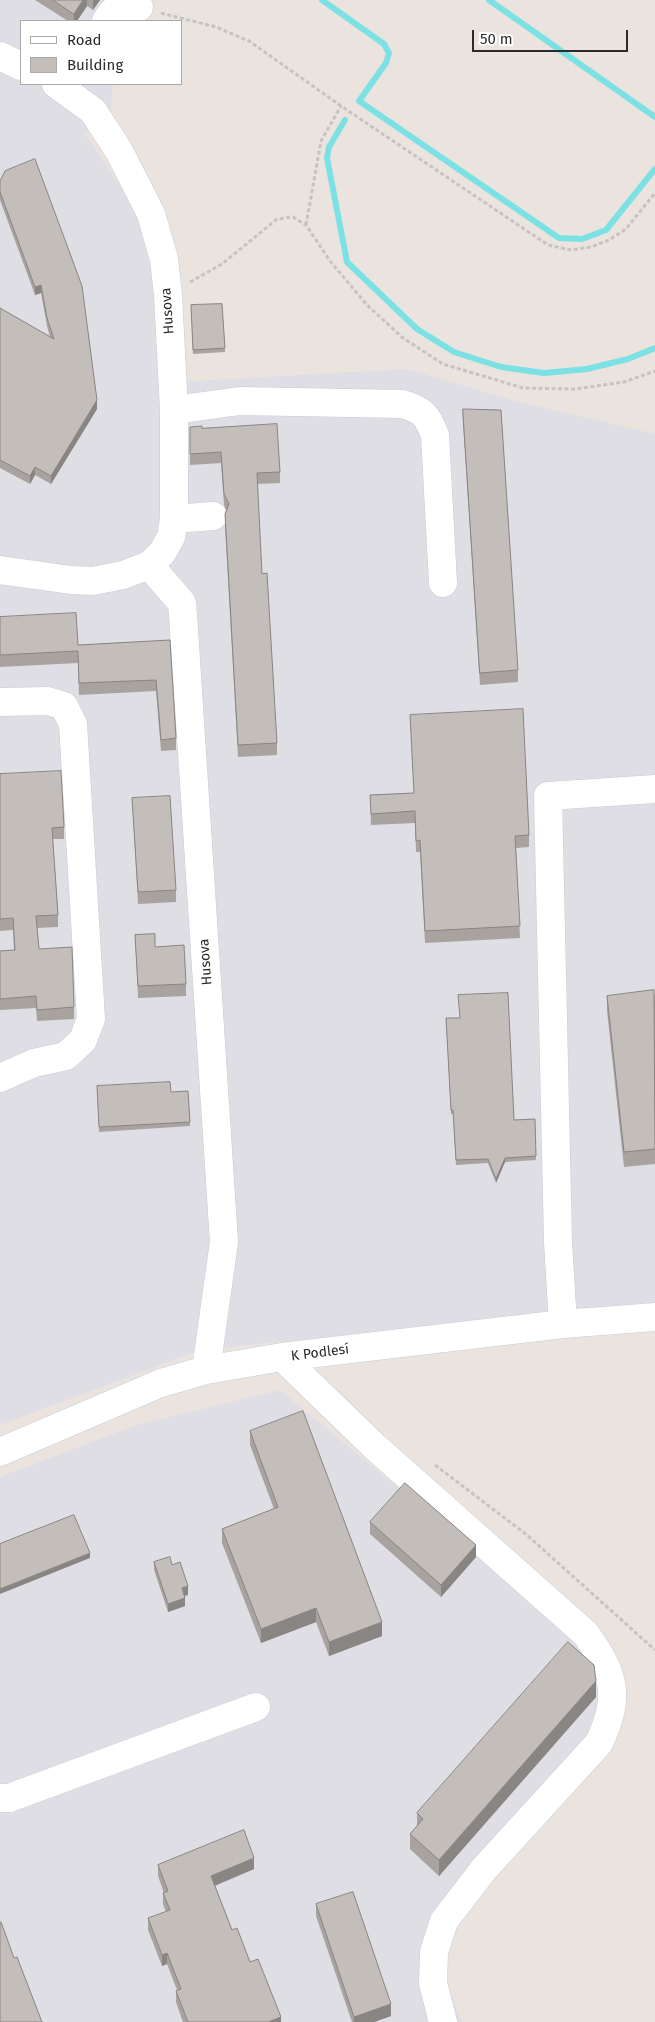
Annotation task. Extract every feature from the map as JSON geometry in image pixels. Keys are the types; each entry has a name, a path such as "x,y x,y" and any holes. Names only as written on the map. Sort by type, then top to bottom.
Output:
{"street":[{"path":"107,20 111,13 121,6 139,7"},
{"path":"0,56 20,66"},
{"name":"Husova","path":"0,570 71,580 93,581 123,575 149,564 162,553 171,537 174,518 174,410 168,295 164,259 151,214 119,151 93,111 65,87"},
{"path":"174,410 240,401 403,404 419,409 428,419 434,435 442,583"},
{"path":"174,518 213,516"},
{"name":"Husova","path":"149,564 182,603 184,615 224,1242 206,1370"},
{"path":"0,702 48,701 64,706 73,724 91,1019 83,1040 66,1056 34,1063 0,1078"},
{"path":"563,1324 558,1242 548,796 655,789"},
{"name":"K Podlesí","path":"0,1452 161,1383 206,1370 282,1357 563,1324 655,1317"},
{"path":"282,1357 374,1446 586,1634 602,1658 611,1681 613,1701 610,1720 599,1743 484,1869 444,1922 434,1952 433,1983 443,2022"},
{"path":"0,1798 9,1798 256,1707"}],"path":[{"path":"139,7 216,27 250,41 341,106 548,245 570,250 591,247 609,240 626,229 655,193"},
{"path":"306,225 321,141 341,106"},
{"path":"168,295 222,264 277,219 293,217 306,225 330,261 367,305 403,338 443,364 523,388 575,389 624,382 655,371"},
{"path":"428,1460 527,1535 655,1650"}],"shaded area":[{"path":"0,0 140,0 137,15 129,20 20,20 20,85 113,85 109,124 84,133 137,210 177,382 407,369 515,401 655,434 655,1303 200,1350 0,1425"},
{"path":"280,1390 582,1640 605,1689 586,1735 428,1927 461,2022 0,2022 0,1477 137,1425"}],"building":[{"path":"53,0 83,0 74,14"},
{"path":"35,159 82,286 97,400 51,476 35,467 30,476 0,460 0,308 54,339 47,318 41,285 35,287 0,192 0,181 5,171"},
{"path":"222,304 225,348 193,350 191,305"},
{"path":"463,409 501,410 518,670 480,673"},
{"path":"277,424 280,472 257,473 262,574 267,573 277,743 238,745 225,514 229,504 224,494 221,452 190,454 190,427"},
{"path":"76,613 78,645 170,640 176,738 161,740 156,680 79,683 78,651 0,655 0,617"},
{"path":"523,709 529,835 515,836 520,926 425,931 420,840 416,841 415,811 371,814 370,795 414,793 410,715"},
{"path":"61,771 64,827 52,828 58,915 36,916 39,949 72,947 74,1007 37,1010 36,996 0,999 0,951 15,950 13,918 0,919 0,774"},
{"path":"170,796 176,890 138,892 132,798"},
{"path":"155,934 155,947 184,945 186,984 138,986 135,935"},
{"path":"654,990 655,1149 624,1152 607,996"},
{"path":"508,993 514,1120 535,1119 536,1156 505,1158 496,1179 488,1159 456,1160 446,1018 460,1018 458,995"},
{"path":"170,1082 171,1092 188,1091 190,1122 99,1127 97,1086"},
{"path":"303,1411 382,1622 329,1642 316,1608 261,1629 222,1529 278,1507 250,1431"},
{"path":"405,1483 476,1545 441,1585 370,1522"},
{"path":"74,1515 90,1553 0,1589 0,1544"},
{"path":"170,1557 172,1565 180,1562 188,1586 182,1588 185,1598 168,1604 154,1562"},
{"path":"568,1642 594,1665 596,1681 439,1860 410,1834 423,1819 417,1813"},
{"path":"244,1830 254,1858 211,1876 232,1930 237,1928 250,1962 258,1959 281,2017 268,2022 188,2022 176,1991 181,1989 167,1953 162,1955 148,1918 170,1910 163,1893 168,1891 158,1865"},
{"path":"353,1892 391,2004 354,2017 316,1904"},
{"path":"1,1922 14,1958 17,1957 42,2022 0,2022"}],"waterway":[{"path":"322,0 384,44 389,53 386,63 359,101 559,238 582,239 606,230 655,169"},
{"path":"489,0 655,117"},
{"path":"345,120 329,147 327,158 347,262 417,329 454,352 501,367 544,373 587,369 628,359 655,348"}]}
